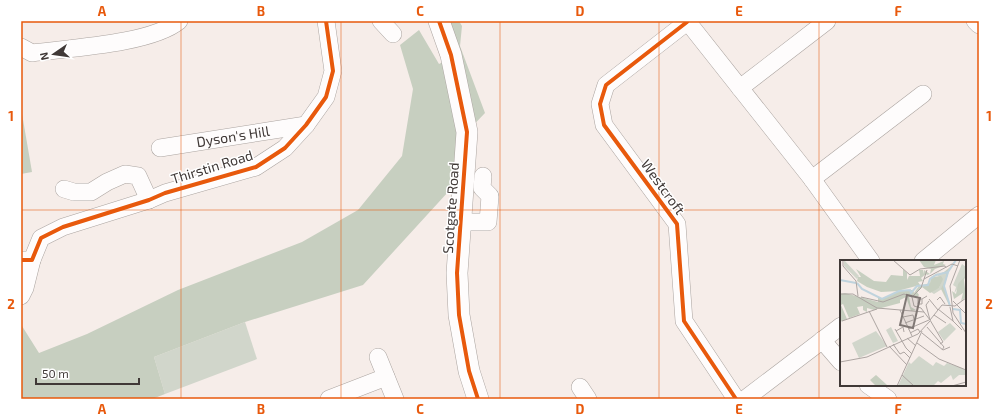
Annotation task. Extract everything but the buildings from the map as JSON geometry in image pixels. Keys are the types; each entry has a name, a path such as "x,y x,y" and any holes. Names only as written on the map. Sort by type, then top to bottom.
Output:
{"street":[{"path":"21,48 32,53 144,38 173,26 179,21"},
{"name":"Thirstin Road","path":"21,296 25,288 26,260 41,238 63,227 149,200 165,193 256,167 285,148 306,125 326,96 333,71 326,21"},
{"path":"381,21 393,34"},
{"name":"Scotgate Road","path":"439,21 451,55 468,132 457,273 459,314 469,371 478,399"},
{"path":"740,88 827,21"},
{"path":"975,21 979,25"},
{"name":"Westcroft","path":"736,399 684,322 677,224 604,125 600,104 606,85 687,22 812,179 870,260"},
{"path":"812,179 923,94"},
{"name":"Dyson's Hill","path":"160,148 306,125"},
{"path":"64,189 74,192 92,192 107,182 125,174 138,176 149,200"},
{"path":"462,222 488,222 490,196 482,188 483,176"},
{"path":"924,260 979,215"},
{"path":"745,399 840,327"},
{"path":"822,340 840,361"},
{"path":"378,357 395,399"},
{"path":"329,399 386,377"}],"shaded area":[{"path":"245,322 257,359 165,394 154,357"}],"green space":[{"path":"442,21 459,21 462,26 460,46 485,113 463,136 459,180 363,285 245,322 154,357 165,394 152,399 21,399 22,326 39,353 87,334 178,290 302,242 358,210 402,156 413,89 400,45 419,30 439,64 455,56"},
{"path":"21,108 32,172 21,174"}],"cycle path":[{"path":"21,260 32,260 41,238 63,227 149,200 165,193 256,167 285,148 306,125 326,97 333,71 326,21"},
{"path":"439,21 451,55 467,132 457,273 459,315 469,371 478,399"},
{"path":"687,22 606,85 600,104 604,125 677,224 684,321 736,399"}]}
